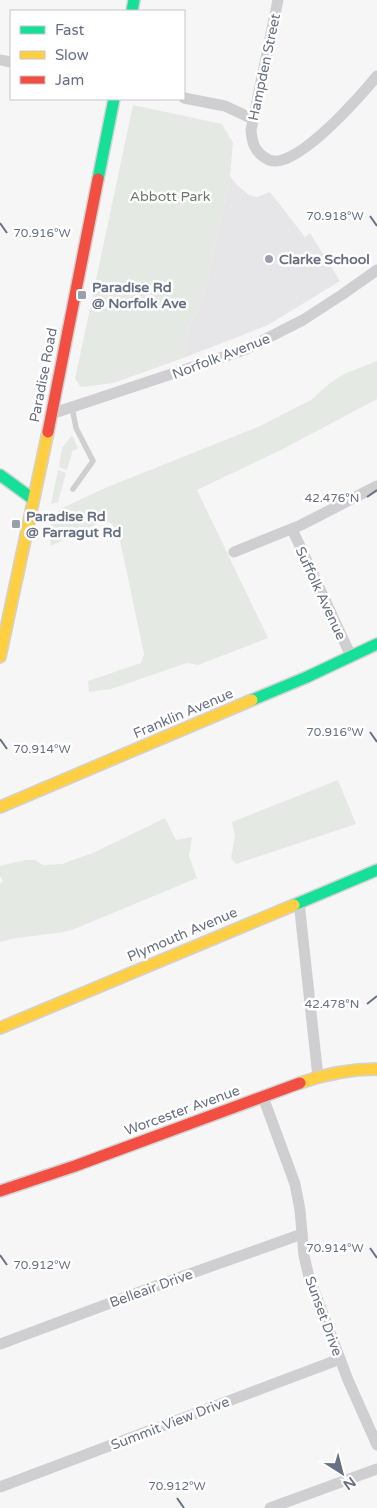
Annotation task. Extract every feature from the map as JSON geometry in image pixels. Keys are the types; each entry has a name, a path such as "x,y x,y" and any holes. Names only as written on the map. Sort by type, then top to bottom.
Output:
{"main road":[{"name":"Paradise Road","path":"0,657 34,499 114,100"},
{"path":"0,475 34,499"},
{"name":"Franklin Avenue","path":"0,807 298,680 377,644"},
{"name":"Plymouth Avenue","path":"0,1028 377,870"},
{"name":"Worcester Avenue","path":"0,1191 75,1166 318,1077 347,1071 377,1069"}],"street":[{"name":"Hampden Street","path":"278,0 253,119 252,141 258,153 266,159 278,161 285,159 304,147 361,95 377,76"},
{"path":"185,98 225,106 253,119"},
{"name":"Norfolk Avenue","path":"51,414 244,350 303,320 377,270"},
{"name":"Suffolk Avenue","path":"234,552 292,529 377,486"},
{"name":"Suffolk Avenue","path":"292,529 351,656"},
{"path":"299,902 318,1077"},
{"name":"Sunset Drive","path":"264,1097 296,1184 304,1256 309,1277 348,1380 377,1445"},
{"name":"Belleair Drive","path":"0,1344 302,1234"},
{"name":"Summit View Drive","path":"0,1487 340,1359"},
{"path":"270,1508 377,1470"}],"lane":[{"path":"72,407 76,428 93,461 73,489"}],"shaded area":[{"name":"Clarke School","path":"230,176 249,195 257,197 270,192 305,237 310,233 340,281 268,325 186,357 186,338 189,326 202,303"}],"green space":[{"name":"Abbott Park","path":"133,105 222,124 233,143 230,176 202,303 189,326 186,338 186,357 114,383 81,387 75,379"},
{"path":"377,361 377,399 283,449 197,490 268,638 198,665 187,663 111,689 89,692 88,681 141,663 144,654 119,536 112,524 105,520 51,546 49,533 52,517 62,508 105,488 258,427 311,400 330,383 344,374"},
{"path":"72,435 78,448 73,450 67,470 59,467 62,448"},
{"path":"58,470 66,473 58,502 51,504"},
{"path":"338,780 356,824 236,864 231,858 235,836 232,822"},
{"path":"165,818 176,840 192,837 189,856 197,878 72,930 0,942 0,884 3,881 0,876 0,866 25,860 35,860 43,865 62,864 95,852"}],"traffic: fast":[{"path":"132,10 134,0"},
{"path":"98,179 114,100"},
{"path":"0,475 33,499"},
{"path":"252,700 377,644"},
{"path":"294,905 377,870"}],"traffic: slow":[{"path":"0,657 48,432"},
{"path":"0,807 252,700"},
{"path":"0,1028 294,905"},
{"path":"300,1083 338,1073 377,1069"}],"traffic: jam":[{"path":"48,432 98,179"},
{"path":"0,1191 75,1166 300,1083"}],"place":[{"name":"Clarke School","path":"269,259"},
{"name":"Paradise Rd @ Norfolk Ave","path":"82,295"},
{"name":"Paradise Rd @ Farragut Rd","path":"16,524"}]}
